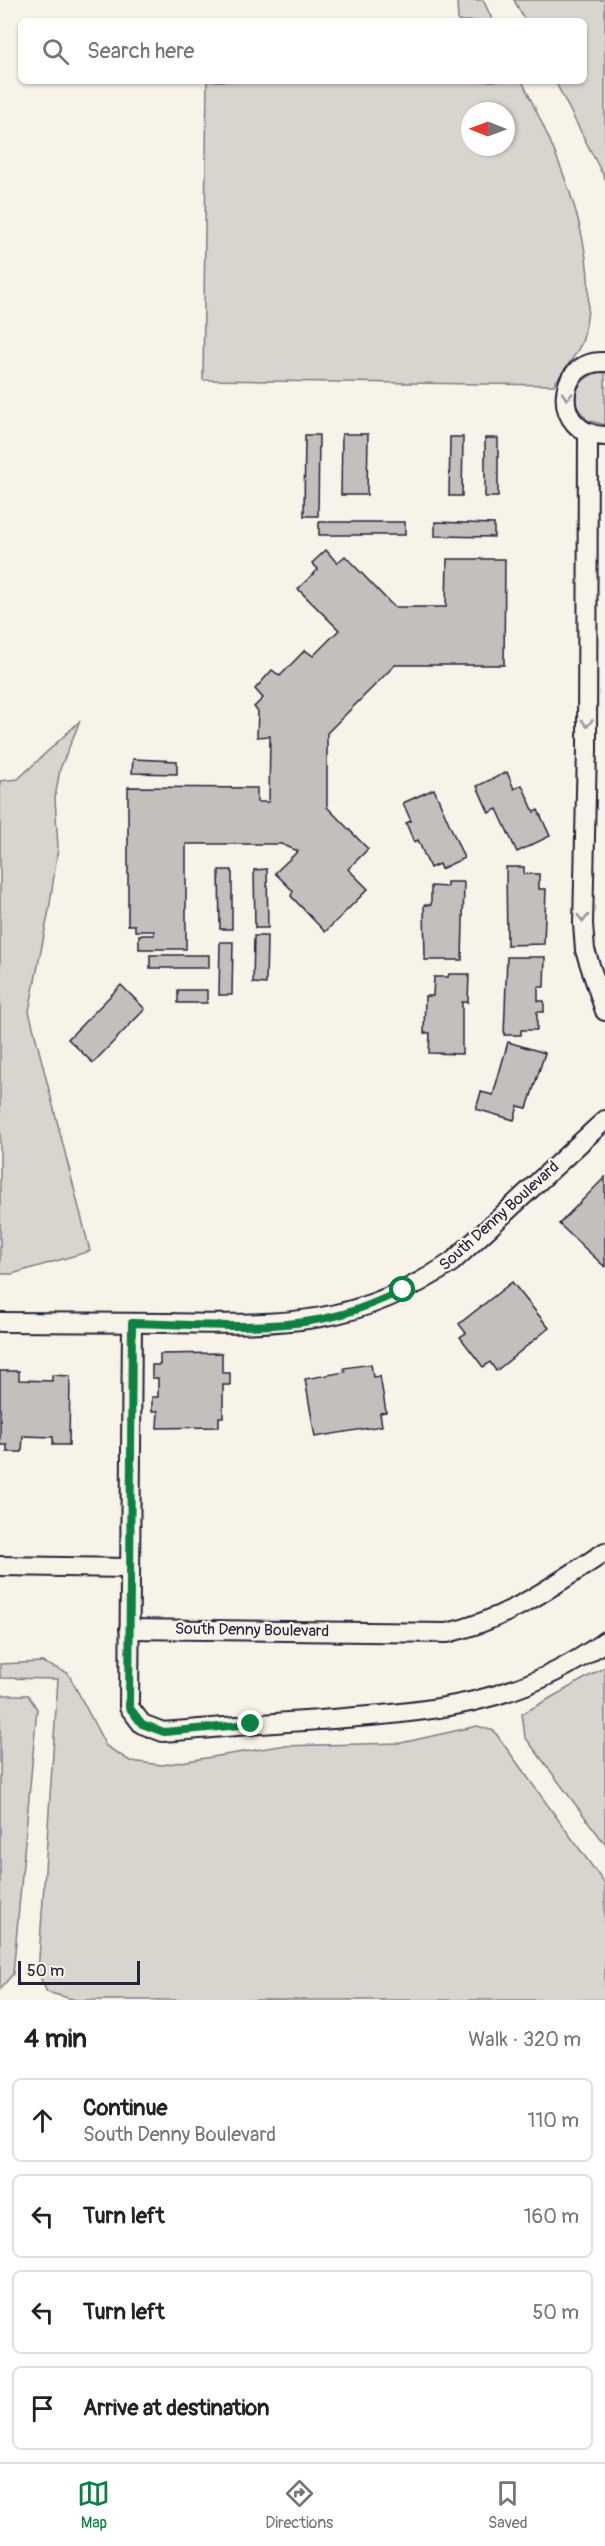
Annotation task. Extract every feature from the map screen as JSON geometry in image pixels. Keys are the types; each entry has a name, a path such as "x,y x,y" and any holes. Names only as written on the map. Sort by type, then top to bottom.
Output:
{"street":[{"path":"605,362 587,365 577,372 565,394 570,418 578,427 597,435 596,642 583,924 585,950 605,1011"},
{"name":"South Denny Boulevard","path":"0,1322 269,1324 300,1322 343,1314 424,1281 452,1262 603,1126"},
{"path":"132,1323 128,1568 129,1707 142,1724 164,1732 423,1712 483,1701 577,1662 605,1641"},
{"name":"South Denny Boulevard","path":"129,1629 447,1633 480,1625 526,1603 605,1552"},
{"path":"0,1566 128,1568"}],"shaded area":[{"path":"457,0 483,0 492,18 458,18"},
{"path":"514,0 605,0 605,179 557,84 587,84 587,18 523,18"},
{"path":"207,84 523,84 563,173 583,240 588,274 588,307 583,339 554,385 203,380"},
{"path":"599,372 605,373 605,425 587,420 576,406 576,394 580,384"},
{"path":"80,721 60,769 55,798 58,848 49,910 29,1011 90,1251 12,1274 0,1274 0,781 18,779"},
{"path":"42,1662 68,1673 106,1746 130,1761 162,1765 280,1746 401,1743 477,1726 494,1731 605,1884 605,2000 76,2000 47,1992 38,1973 58,1679 0,1678 0,1664"},
{"path":"605,1667 605,1844 525,1737 522,1714"},
{"path":"0,1695 28,1695 37,1709 13,1974 0,1989"}],"building":[{"path":"342,434 368,434 367,495 341,495"},
{"path":"305,435 319,435 318,516 304,516"},
{"path":"450,437 463,437 462,496 449,496"},
{"path":"485,438 498,438 498,497 485,497"},
{"path":"319,522 405,522 405,535 319,535"},
{"path":"435,522 494,524 494,537 435,536"},
{"path":"326,550 337,563 345,556 394,607 446,607 447,559 505,559 504,665 395,665 327,733 327,807 368,849 348,869 368,889 325,932 291,896 293,891 275,873 298,851 281,844 186,844 186,949 139,949 139,935 154,935 154,931 135,931 135,925 128,925 128,787 257,788 257,802 269,802 270,736 257,737 258,711 254,707 263,698 255,689 272,670 280,676 305,650 313,656 339,630 298,589 318,569 312,563"},
{"path":"133,759 177,761 177,774 132,773"},
{"path":"507,772 514,789 522,785 534,812 538,810 550,836 517,852 497,809 489,813 477,786"},
{"path":"434,789 464,858 441,869 439,864 430,868 418,840 414,842 406,823 411,821 403,803"},
{"path":"506,867 524,867 524,874 539,874 539,889 546,889 544,944 507,945"},
{"path":"267,869 268,928 255,928 254,870"},
{"path":"219,870 232,870 232,929 220,929"},
{"path":"447,882 464,882 462,960 425,960 424,905 431,905 431,886 447,887"},
{"path":"254,936 267,936 266,984 253,983"},
{"path":"220,942 233,942 232,995 219,995"},
{"path":"150,955 209,955 209,968 150,968"},
{"path":"507,957 545,957 544,987 538,987 538,1001 544,1001 544,1012 537,1012 537,1030 521,1030 521,1035 504,1035"},
{"path":"449,974 469,974 468,1002 462,1002 462,1054 429,1053 430,1033 424,1033 425,996 433,996 434,977 448,977"},
{"path":"121,985 145,1009 93,1063 68,1039"},
{"path":"178,990 207,990 207,1003 178,1003"},
{"path":"508,1042 545,1053 527,1108 518,1106 514,1120 476,1109 481,1092 493,1095"},
{"path":"605,1177 605,1267 559,1224"},
{"path":"512,1282 549,1328 496,1371 490,1362 483,1367 460,1337 466,1333 459,1324"},
{"path":"222,1353 222,1373 230,1373 230,1385 223,1385 223,1417 219,1417 219,1427 157,1428 158,1411 152,1411 152,1397 158,1397 158,1378 152,1378 152,1365 160,1365 160,1354"},
{"path":"371,1364 373,1377 380,1376 386,1412 380,1413 382,1426 315,1437 305,1379 345,1372 344,1368"},
{"path":"0,1371 19,1371 19,1380 52,1381 52,1375 70,1376 69,1445 53,1445 53,1437 23,1436 22,1452 7,1452 7,1445 0,1445"}],"route":[{"path":"251,1724 164,1732 142,1724 129,1707 128,1568 132,1323 269,1324 300,1322 343,1314 403,1290"}]}
